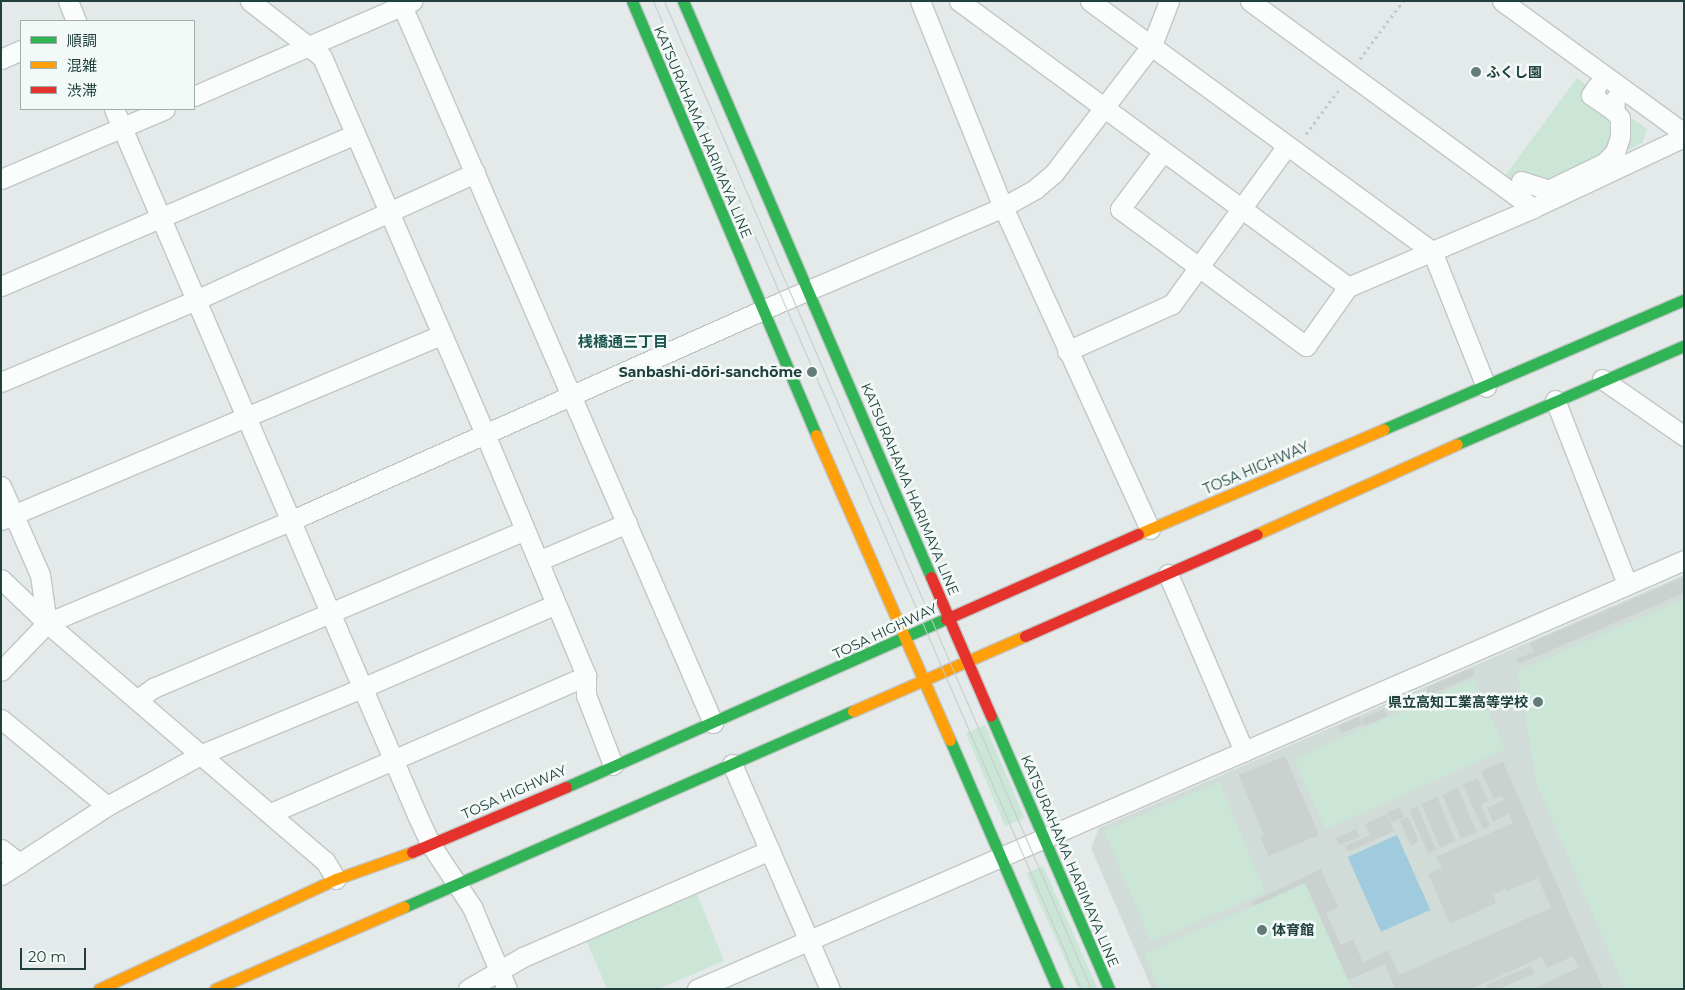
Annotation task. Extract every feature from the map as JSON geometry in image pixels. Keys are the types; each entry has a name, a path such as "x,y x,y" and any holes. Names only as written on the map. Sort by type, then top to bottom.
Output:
{"main road":[{"name":"KATSURAHAMA HARIMAYA LINE","path":"632,1 762,310 1058,989"},
{"name":"KATSURAHAMA HARIMAYA LINE","path":"683,1 1110,989"},
{"name":"TOSA HIGHWAY","path":"100,989 336,879 431,845 905,640 1150,529 1684,300"},
{"path":"214,989 732,764 966,659 1168,574 1602,379 1684,346"}],"street":[{"path":"68,1 76,20"},
{"path":"250,1 308,44 322,57 354,135 486,434 586,676 586,696 613,765"},
{"path":"920,1 1003,207 1067,351 1150,529"},
{"path":"959,1 1162,153 1348,287"},
{"path":"1090,1 1432,251 1486,386"},
{"path":"1,671 47,623 290,521 571,394 1003,207 1035,189 1054,173 1152,45 1169,1"},
{"path":"1250,1 1533,208"},
{"path":"1162,153 1120,209 1306,346 1348,287 1533,208 1684,135 1502,1"},
{"path":"195,96 404,3 474,173 713,723"},
{"path":"1,59 20,50"},
{"path":"1520,181 1548,190 1604,163 1614,152 1620,137 1620,118 1615,105 1591,95 1597,86"},
{"path":"114,110 431,845 472,907 507,989"},
{"path":"1,179 163,110"},
{"path":"1,286 354,135"},
{"path":"1067,351 1172,304 1287,146"},
{"path":"1,382 196,300 389,214 474,173"},
{"path":"8,517 442,335"},
{"path":"1602,379 1684,436"},
{"path":"1555,400 1627,584"},
{"path":"1,486 8,517 40,575 47,623"},
{"path":"538,561 627,523"},
{"path":"138,699 152,688 329,611 525,530"},
{"path":"697,989 1684,560"},
{"path":"1168,574 1244,751"},
{"path":"1,579 47,623 325,861 336,879"},
{"path":"1,876 107,806 202,754 362,688 556,604"},
{"path":"270,813 586,676"},
{"path":"1,719 107,806"},
{"path":"732,764 809,940 825,986"},
{"path":"1,849 20,864"},
{"path":"468,989 523,956 770,850"}],"shaded area":[{"name":"県立高知工業高等学校","path":"1684,575 1684,989 1152,989 1091,848 1099,828"}],"green space":[{"path":"1577,78 1647,129 1642,143 1540,193 1526,194 1504,177"},
{"path":"1684,599 1684,989 1625,989 1537,785 1517,671"},
{"path":"1474,679 1505,749 1325,829 1294,759"},
{"path":"985,725 1024,818 1005,826 966,733"},
{"path":"1219,782 1266,892 1151,941 1104,831"},
{"path":"1043,866 1098,988 1078,989 1027,873"},
{"name":"体育館","path":"1305,883 1352,989 1159,989 1144,954"},
{"path":"696,892 724,961 658,989 607,989 585,937"}],"water":[{"path":"1397,835 1430,910 1381,932 1348,857"}],"building":[{"path":"1684,577 1684,593 1519,664 1517,659 1534,652 1530,643"},
{"path":"1472,668 1475,675 1429,695 1426,688"},
{"path":"1384,709 1387,716 1364,726 1361,719"},
{"path":"1359,717 1362,724 1341,733 1338,726"},
{"path":"1285,756 1319,835 1269,856 1260,837 1264,835 1239,775"},
{"path":"1503,762 1603,989 1533,989 1578,968 1573,956 1547,968 1542,957 1471,989 1395,989 1385,964 1348,980 1305,883 1254,906 1252,902 1321,869 1338,907 1326,913 1341,945 1353,939 1363,963 1388,950 1399,975 1551,908 1538,878 1506,892 1505,885 1503,890 1494,894 1492,890 1496,903 1450,924 1444,911 1458,905 1444,910 1428,874 1442,868 1436,857 1513,823 1509,814 1493,822 1487,808 1504,800 1502,796 1494,799 1481,771"},
{"path":"1478,778 1488,801 1481,805 1490,826 1483,829 1463,785"},
{"path":"1458,788 1477,832 1461,839 1442,795"},
{"path":"1437,797 1456,841 1440,848 1421,804"},
{"path":"1417,806 1437,850 1428,854 1409,810"},
{"path":"1400,807 1404,817 1391,822 1387,812"},
{"path":"1387,814 1394,831 1348,852 1345,846 1370,835 1365,824"},
{"path":"1408,817 1419,842 1411,845 1400,821"},
{"path":"1356,829 1360,837 1339,845 1336,838"},
{"path":"1531,966 1534,974 1498,989 1488,989 1486,985"}],"tram line":[{"path":"653,1 1081,989"},
{"path":"664,1 1091,989"}],"traffic: fast":[{"path":"632,1 816,435"},
{"path":"683,1 931,577"},
{"path":"1384,429 1684,300"},
{"path":"1457,444 1684,346"},
{"path":"566,787 946,619"},
{"path":"404,907 853,711"},
{"path":"991,716 1109,989"},
{"path":"950,740 1058,989"}],"traffic: slow":[{"path":"1138,534 1384,429"},
{"path":"816,435 950,740"},
{"path":"1257,534 1457,444"},
{"path":"853,711 1025,636"},
{"path":"99,989 336,879 412,852"},
{"path":"215,989 404,907"}],"traffic: jam":[{"path":"946,619 1138,534"},
{"path":"1025,636 1257,534"},
{"path":"931,577 991,716"},
{"path":"412,852 566,787"}],"place":[{"name":"ふくし園","path":"1476,72"},
{"name":"Sanbashi-dōri-sanchōme","path":"812,372"},
{"name":"県立高知工業高等学校","path":"1538,702"},
{"name":"体育館","path":"1262,930"}],"district":[{"name":"桟橋通三丁目","path":"623,342"}]}
